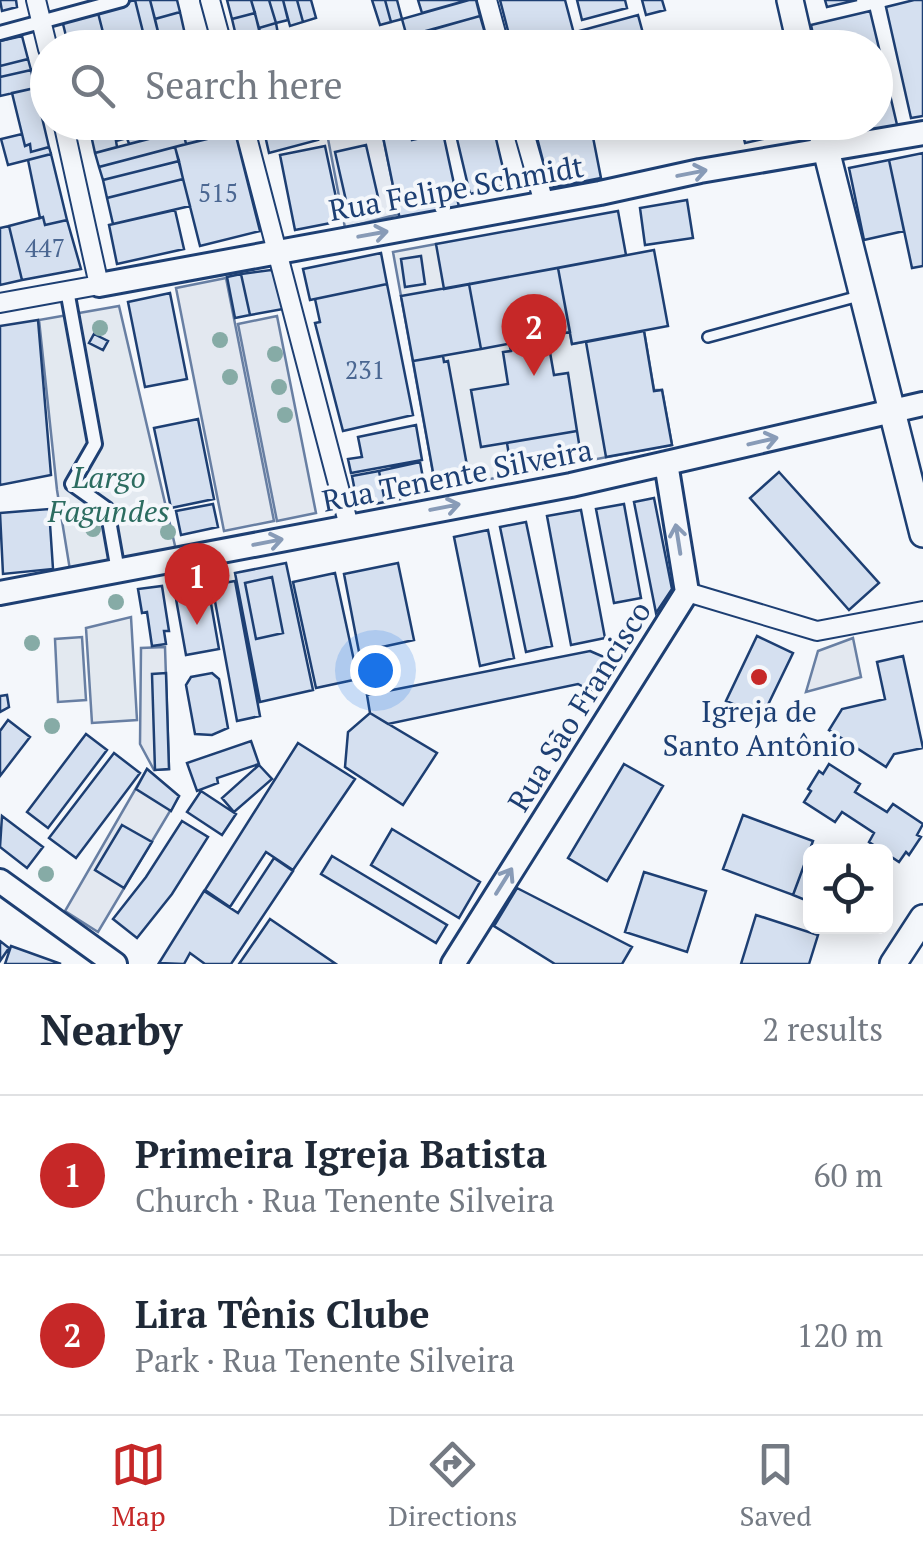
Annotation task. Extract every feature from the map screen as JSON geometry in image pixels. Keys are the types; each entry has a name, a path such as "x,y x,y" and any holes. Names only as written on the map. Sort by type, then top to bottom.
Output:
{"main road":[{"path":"790,0 797,30"},
{"path":"823,140 923,534"},
{"path":"893,964 923,918"}],"street":[{"path":"36,0 44,30"},
{"path":"0,33 122,0"},
{"path":"210,0 218,30"},
{"path":"487,0 495,30"},
{"name":"Rua Felipe Schmidt","path":"893,139 923,134"},
{"path":"67,140 98,284"},
{"path":"248,140 349,526"},
{"path":"527,140 544,203"},
{"name":"Rua Felipe Schmidt","path":"0,303 700,171 889,140"},
{"path":"68,290 95,444 72,484 107,510 118,570"},
{"name":"Rua Tenente Silveira","path":"0,594 571,485 923,404"},
{"name":"Rua São Francisco","path":"454,964 687,592 666,463"},
{"path":"687,592 817,631 923,611"},
{"path":"0,881 116,964"}],"lane":[{"path":"708,338 862,296"}],"green space":[{"path":"436,244 558,268 572,344 644,331 654,390 662,390 672,445 436,489 393,252"},
{"name":"Largo Fagundes","path":"119,306 176,550 70,570 57,490 39,320"},
{"path":"131,617 137,720 92,723 86,628"},
{"path":"82,637 86,700 58,702 55,639"}],"shaded area":[{"path":"328,140 384,140 399,214 345,228"},
{"path":"226,278 274,521 224,531 176,288"},
{"path":"277,316 316,513 277,521 238,324"},
{"path":"853,638 861,677 806,692 818,651"},
{"path":"165,647 169,769 154,770 140,744 141,648"},
{"path":"147,769 179,796 98,932 65,911"}],"building":[{"path":"0,0 16,0 17,7 2,11"},
{"path":"135,0 142,30 102,30 97,9"},
{"path":"135,0 150,0 158,30 142,30"},
{"path":"150,0 177,0 180,12 155,19"},
{"path":"227,0 251,0 255,13 232,19"},
{"path":"251,0 269,0 276,23 259,28"},
{"path":"269,0 283,0 288,20 276,23"},
{"path":"283,0 297,0 303,22 290,26"},
{"path":"297,0 311,0 316,18 303,22"},
{"path":"372,0 385,0 391,22 380,25"},
{"path":"385,0 397,0 402,19 391,22"},
{"path":"418,0 468,0 422,13"},
{"path":"469,0 476,0 480,16 431,30 405,30 402,19"},
{"path":"500,0 565,0 573,30 508,30"},
{"path":"577,0 625,0 627,8 582,20"},
{"path":"642,0 662,0 665,10 646,15"},
{"path":"825,0 857,0 827,7"},
{"path":"923,0 923,116 911,118 886,7"},
{"path":"97,9 102,30 64,30 66,19"},
{"path":"870,11 875,30 812,30 811,25"},
{"path":"180,12 184,30 158,30 155,19"},
{"path":"255,13 259,30 235,30 232,19"},
{"path":"638,15 642,30 583,30"},
{"path":"480,16 484,30 430,30"},
{"path":"276,23 277,30 260,30"},
{"path":"22,36 28,59 0,66 0,41"},
{"path":"28,59 30,70 0,77 0,66"},
{"path":"30,70 30,89 0,96 0,77"},
{"path":"30,89 30,140 47,140 49,147 31,152 30,144 25,146 12,93"},
{"path":"22,134 31,152 49,147 51,154 8,165 1,139"},
{"path":"92,140 120,140 116,141 117,147 95,153"},
{"path":"145,140 185,140 186,144 99,167 95,153"},
{"path":"203,140 237,140 260,231 200,246 175,147"},
{"path":"266,140 318,140 269,153"},
{"path":"384,140 445,140 459,207 400,220"},
{"path":"457,140 496,140 507,185 470,194"},
{"path":"538,140 594,140 601,178 550,188"},
{"path":"366,145 378,197 347,205 335,152"},
{"path":"325,146 341,221 295,230 280,155"},
{"path":"175,147 179,161 103,180 99,167"},
{"path":"923,153 923,266 912,268 889,160"},
{"path":"51,154 67,220 45,225 43,217 40,218 28,160"},
{"path":"889,160 904,231 864,240 849,168"},
{"path":"179,161 183,179 107,198 103,180"},
{"path":"183,179 190,206 113,224 107,198"},
{"path":"687,200 693,238 645,245 640,208"},
{"path":"175,210 184,249 117,264 109,225"},
{"path":"618,211 626,255 444,289 436,244"},
{"path":"43,217 45,225 67,220 81,269 22,280 9,226"},
{"path":"9,226 22,280 0,285 0,228"},
{"path":"654,250 668,326 572,344 558,268"},
{"path":"381,253 387,284 310,300 303,269"},
{"path":"421,256 425,284 405,287 401,259"},
{"path":"558,268 570,332 481,349 469,284"},
{"path":"271,270 283,309 250,315 241,274"},
{"path":"241,274 250,315 235,318 227,277"},
{"path":"387,284 413,415 343,431 315,323 320,322 315,299"},
{"path":"469,284 481,349 413,361 401,296"},
{"path":"170,293 187,379 145,387 128,302"},
{"path":"38,320 51,475 0,485 0,326"},
{"path":"644,331 654,391 662,390 672,445 606,457 586,342"},
{"path":"94,334 108,341 103,350 89,343"},
{"path":"548,341 554,375 568,373 577,431 481,447 471,390 508,384 503,352 511,351 510,347"},
{"path":"443,356 444,362 448,361 470,482 436,489 413,361"},
{"path":"198,419 214,499 171,508 154,428"},
{"path":"416,425 422,460 351,473 348,459 362,457 358,437"},
{"path":"577,431 582,462 512,474 507,443"},
{"path":"420,462 426,494 385,502 379,471"},
{"path":"379,471 385,502 358,507 352,476"},
{"path":"779,472 879,583 849,610 750,498"},
{"path":"654,498 672,589 656,613 634,502"},
{"path":"213,504 218,527 181,535 176,511"},
{"path":"624,504 641,598 614,603 596,509"},
{"path":"49,509 53,569 3,574 0,513"},
{"path":"581,510 605,638 571,645 547,516"},
{"path":"526,522 552,646 526,652 500,527"},
{"path":"488,530 514,658 480,666 454,537"},
{"path":"286,563 313,690 260,702 235,573"},
{"path":"398,563 414,640 359,652 344,574"},
{"path":"335,573 358,679 316,688 293,582"},
{"path":"272,577 283,633 256,639 245,583"},
{"path":"235,581 260,716 237,721 212,585"},
{"path":"162,586 169,631 164,631 166,644 152,646 147,612 142,613 138,589"},
{"path":"209,592 219,649 186,655 176,599"},
{"name":"Igreja de Santo Antônio","path":"757,636 793,653 762,717 726,701"},
{"path":"590,651 618,663 599,695 578,684 388,724 370,713 367,695"},
{"path":"903,656 923,748 894,754 886,767 829,730 842,709 885,699 877,662"},
{"path":"166,673 169,769 155,770 152,674"},
{"path":"212,673 219,679 228,728 212,735 195,734 186,685 191,677"},
{"path":"7,695 9,707 0,712 0,696"},
{"path":"370,713 437,753 403,805 345,767 348,732"},
{"path":"8,720 30,737 0,776 0,731"},
{"path":"86,734 107,750 48,828 27,812"},
{"path":"251,741 259,764 217,778 218,783 197,791 187,763"},
{"path":"298,743 355,779 293,870 266,852 230,907 205,890"},
{"path":"114,753 140,773 76,858 49,838"},
{"path":"624,764 663,786 607,881 568,858"},
{"path":"829,764 860,784 855,792 887,812 893,804 923,824 917,835 921,837 909,855 906,852 899,862 893,858 893,844 872,844 869,842 874,833 842,812 835,822 804,802 819,771 823,774"},
{"path":"259,765 272,779 234,812 222,798"},
{"path":"147,769 179,796 171,811 136,789"},
{"path":"201,791 236,814 222,835 187,812"},
{"path":"743,815 813,841 803,844 803,868 793,895 723,869"},
{"path":"2,816 43,847 27,868 0,847"},
{"path":"182,821 208,837 172,894 137,938 113,919"},
{"path":"122,825 152,842 124,888 95,870"},
{"path":"392,829 480,882 459,918 371,865"},
{"path":"332,856 447,925 436,943 321,874"},
{"path":"274,858 293,871 231,964 205,964 190,953 184,964 159,963 204,891 238,913"},
{"path":"803,868 803,899 793,895"},
{"path":"644,872 706,891 687,952 625,932"},
{"path":"517,888 632,947 622,964 555,964 494,926"},
{"path":"756,915 803,930 803,934 818,935 809,964 741,964"},
{"path":"270,919 336,964 239,964"},
{"path":"0,941 9,948 0,961"},
{"path":"11,946 61,964 5,964"}],"place":[{"name":"Lira Tênis Clube","path":"534,376"},
{"name":"Primeira Igreja Batista","path":"197,625"},
{"name":"Igreja de Santo Antônio","path":"759,677"}]}
